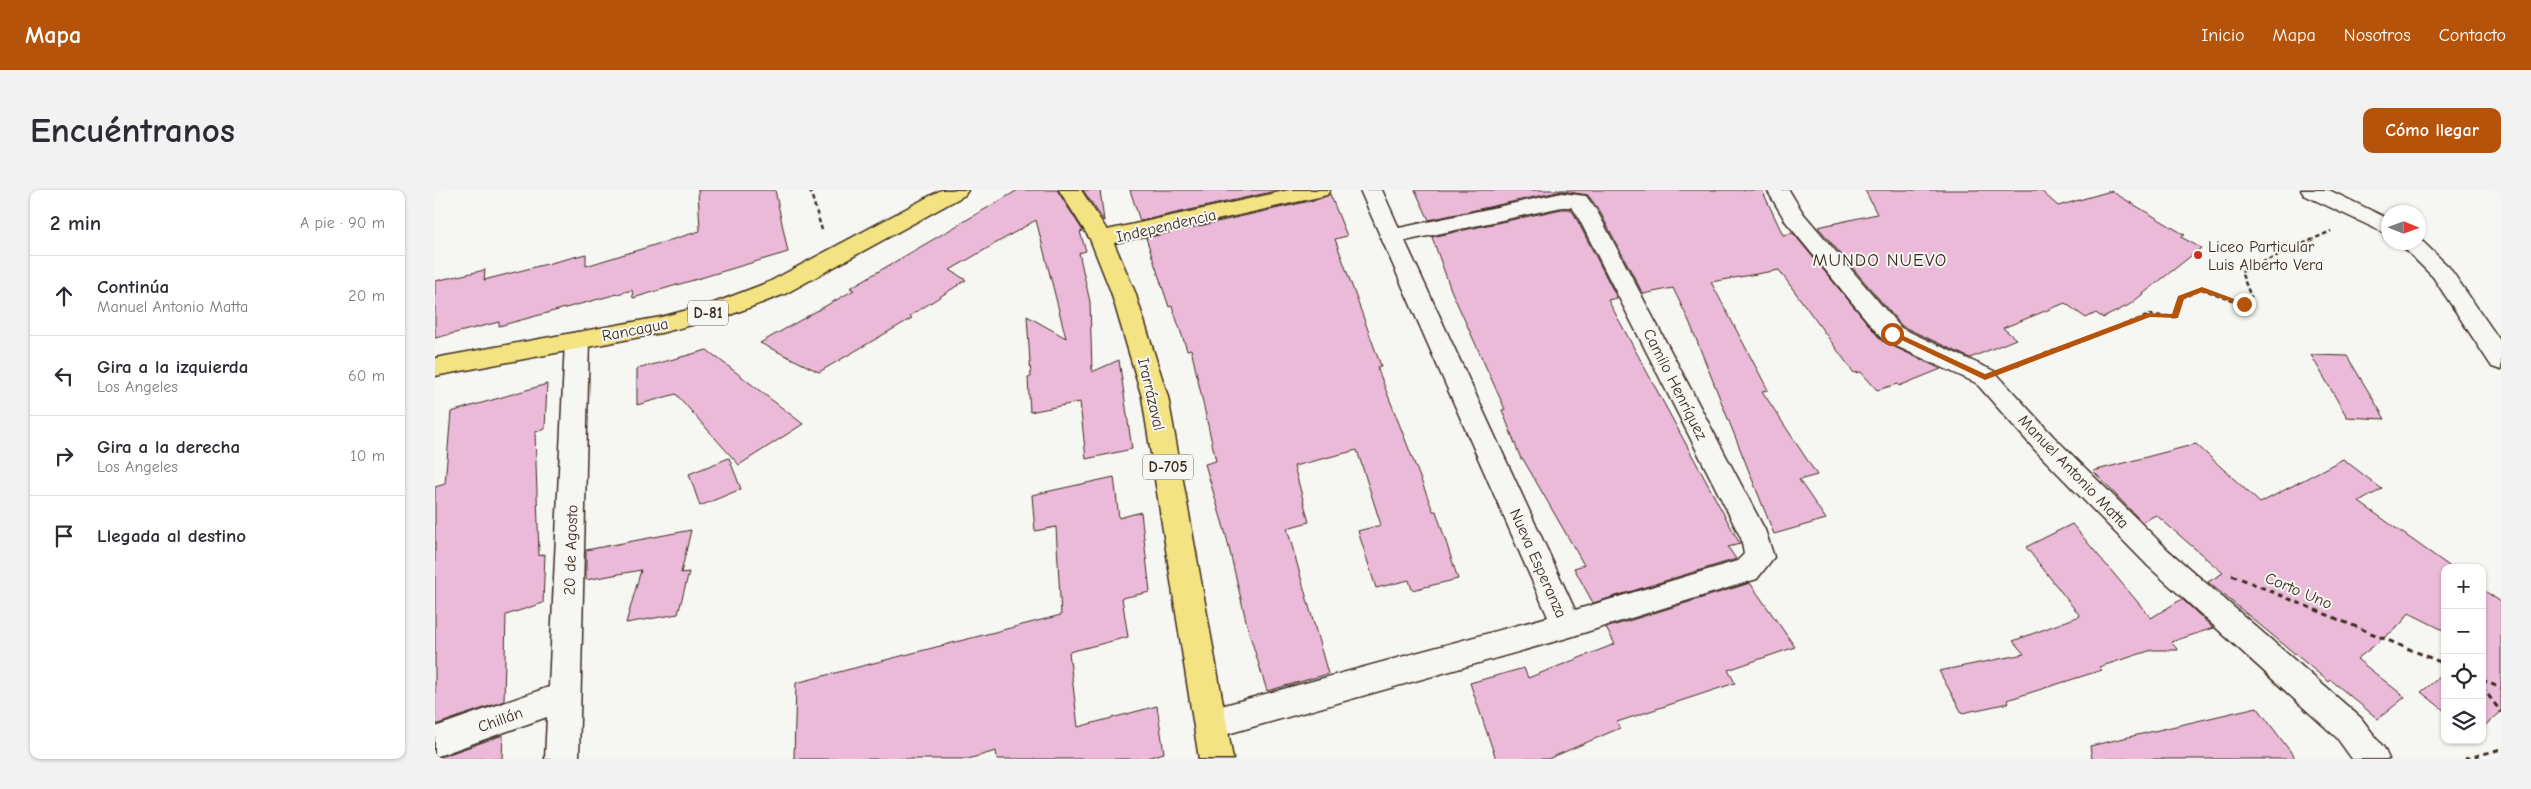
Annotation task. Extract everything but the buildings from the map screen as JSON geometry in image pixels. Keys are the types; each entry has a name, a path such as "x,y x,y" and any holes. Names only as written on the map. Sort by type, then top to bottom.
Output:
{"main road":[{"name":"Rancagua","path":"435,367 669,323 721,309 777,288 957,190"},
{"name":"Irarrázaval","path":"1071,190 1101,239 1123,292 1155,397 1216,759"},
{"name":"Independencia","path":"1101,239 1319,190"}],"street":[{"name":"Nueva Esperanza","path":"1210,724 1567,625 1371,190"},
{"name":"Manuel Antonio Matta","path":"1777,190 1793,217 1892,334 1985,377 2044,443 2159,558 2349,728 2372,759"},
{"path":"2312,190 2381,224"},
{"name":"Camilo Henríquez","path":"1391,237 1562,200 1578,201 1586,210 1755,538 1759,558 1747,570 1567,625"},
{"path":"2418,250 2441,272 2501,361"},
{"name":"20 de Agosto","path":"562,759 577,341"},
{"name":"Chillán","path":"435,742 565,696"}],"path":[{"path":"810,190 824,237 839,254"},
{"path":"1985,377 2150,315 2175,317 2181,298 2202,289 2244,304 2251,297 2241,272 2365,216"},
{"name":"Corto Uno","path":"2230,574 2441,662"},
{"path":"2486,682 2501,688"},
{"path":"2486,692 2501,712"},
{"path":"2465,759 2501,749"}],"place":[{"name":"Liceo Particular Luis Alberto Vera","path":"2198,255"}],"district":[{"name":"MUNDO NUEVO","path":"1880,260"}],"route":[{"path":"1892,334 1985,377 2150,315 2175,317 2181,298 2202,289 2244,304"}]}
